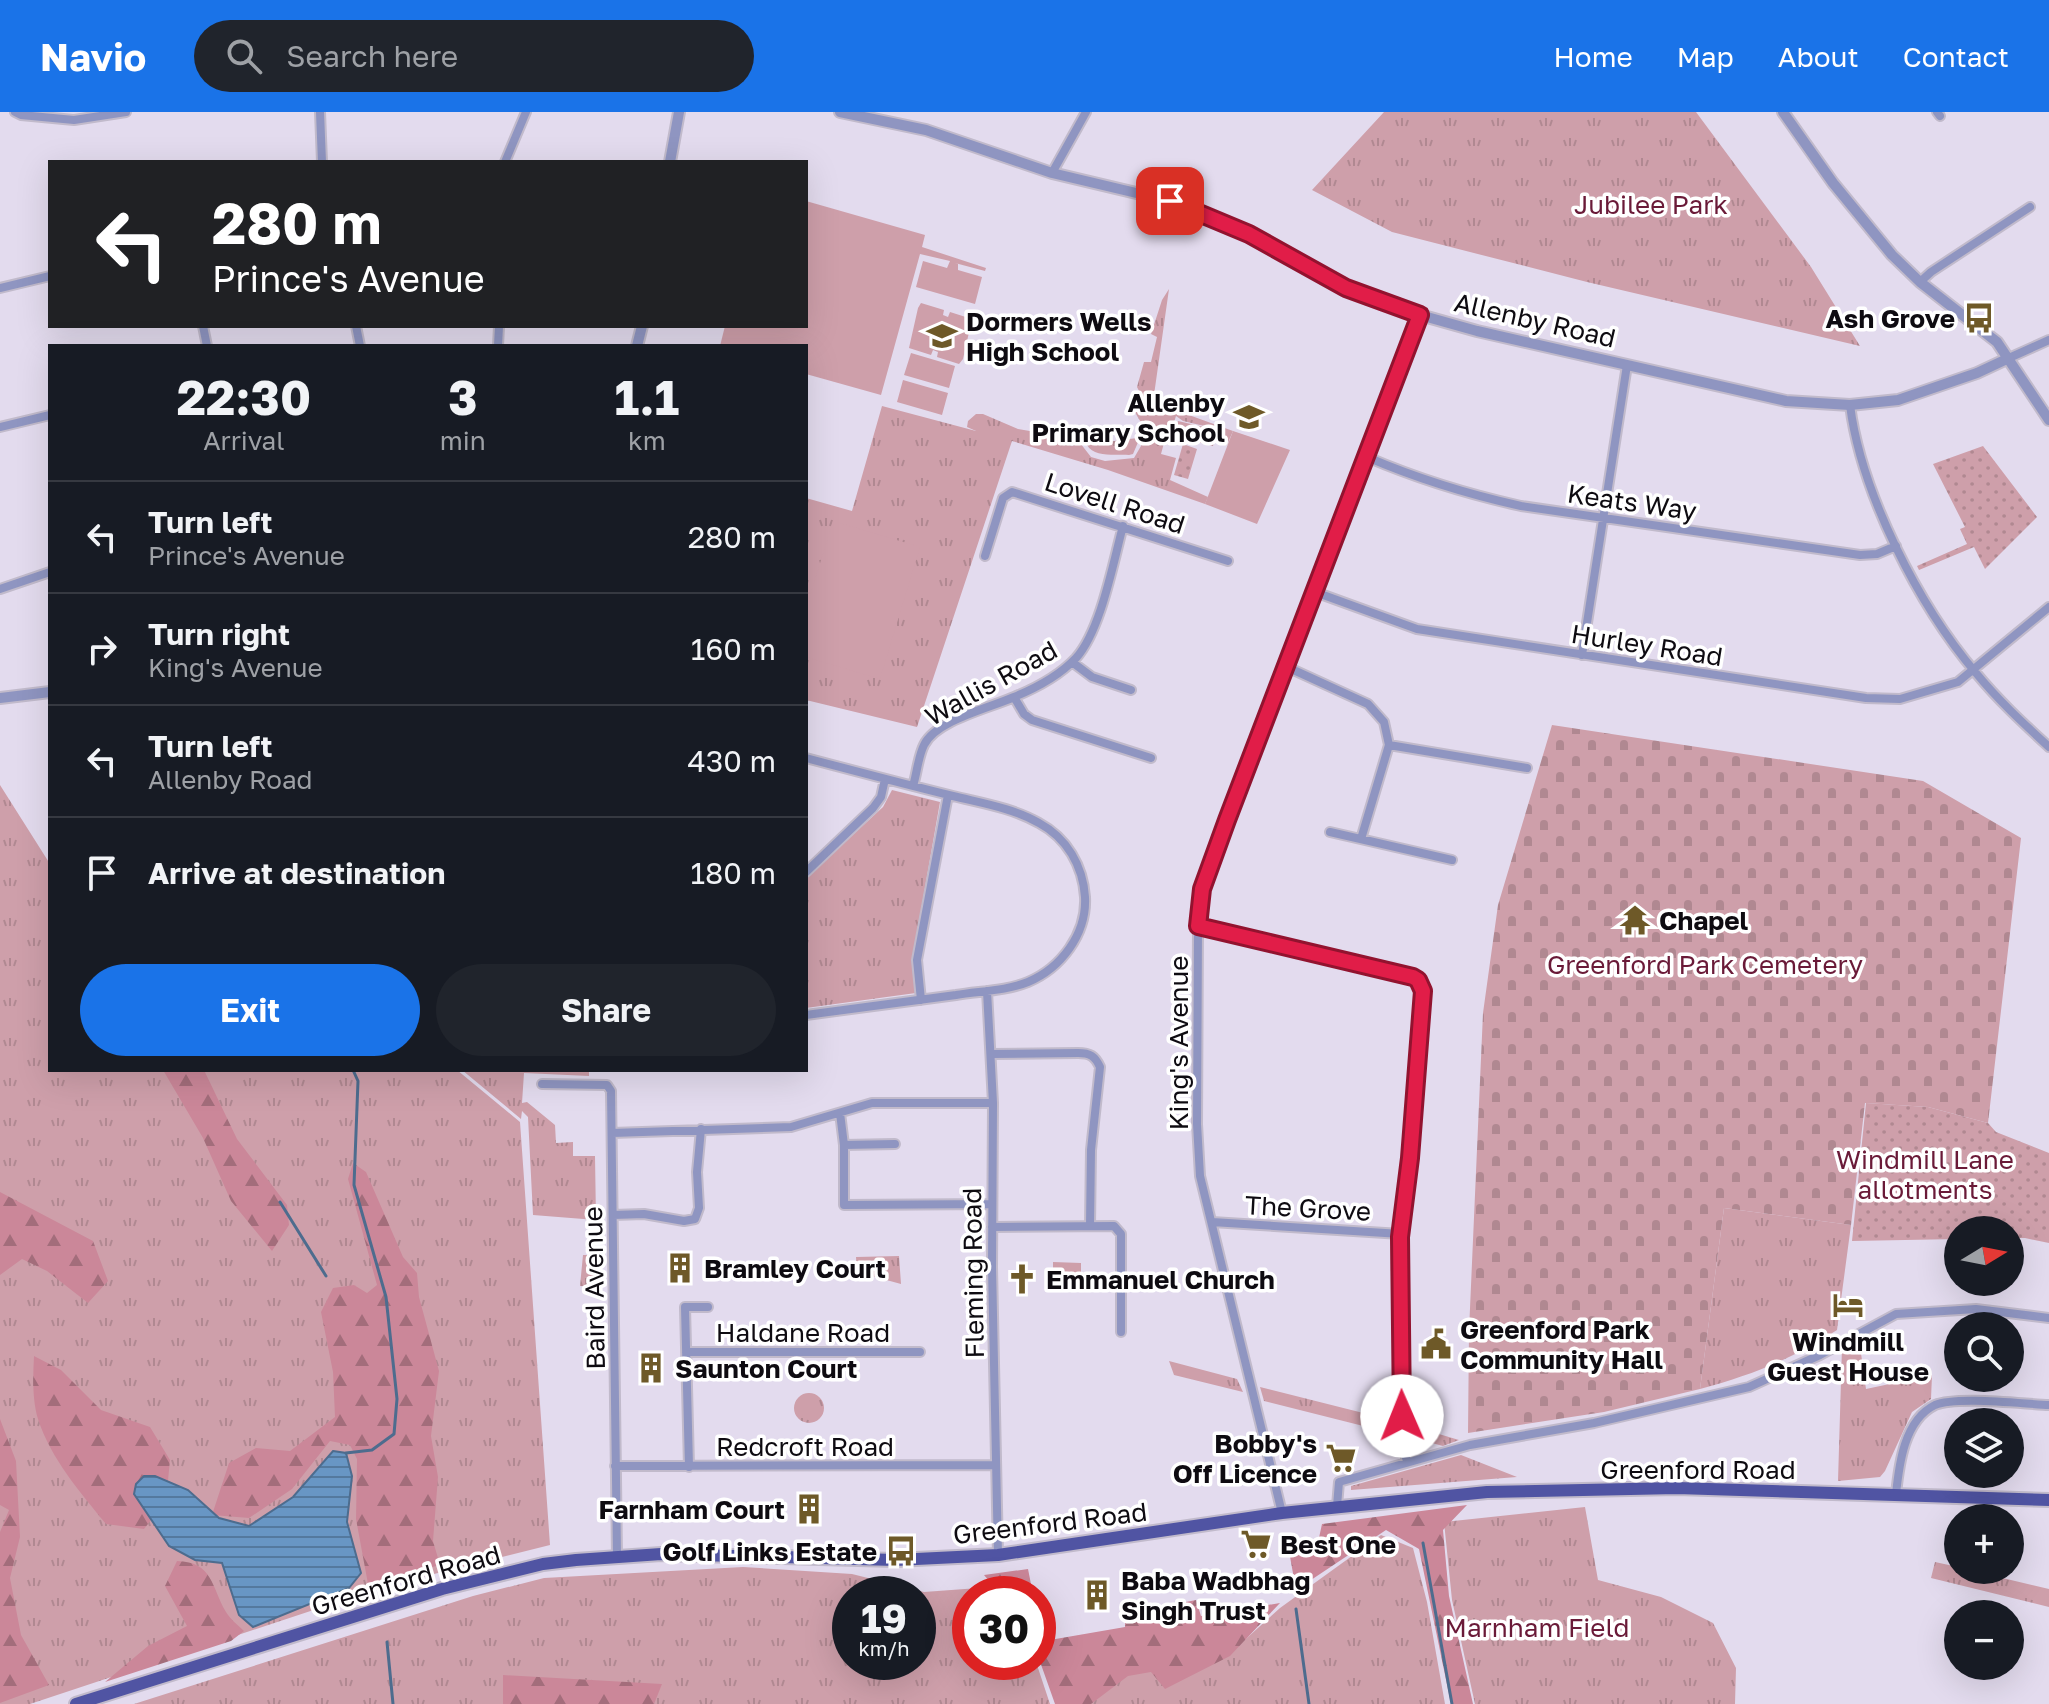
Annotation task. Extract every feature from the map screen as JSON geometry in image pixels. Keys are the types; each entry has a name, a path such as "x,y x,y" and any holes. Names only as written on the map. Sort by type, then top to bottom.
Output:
{"main road":[{"name":"Greenford Road","path":"76,1704 442,1589 543,1564 617,1556 707,1554 896,1560 998,1555 1282,1513 1487,1492 1677,1488 2049,1500"}],"street":[{"path":"15,112 74,120 126,112"},
{"path":"320,112 322,160"},
{"path":"506,160 526,112"},
{"path":"670,160 679,112"},
{"name":"Allenby Road","path":"840,112 943,135 1052,173 1170,201 1249,234 1346,288 1420,315 1477,331 1786,401 1850,405 1898,400 1977,373 2049,340"},
{"path":"1052,173 1086,112"},
{"path":"1783,112 1865,224 1920,282 1997,342 2049,420"},
{"path":"1920,282 2030,207"},
{"path":"0,288 48,276"},
{"name":"King's Avenue","path":"1282,1513 1200,1176 1197,1124 1198,926 1202,889 1420,315"},
{"path":"1582,655 1627,365"},
{"path":"1850,405 1864,465 1896,546 1939,622 1974,671 2009,710 2049,747"},
{"path":"0,427 48,415"},
{"name":"Keats Way","path":"1367,457 1418,479 1467,494 1603,518 1860,555 1877,554 1896,546"},
{"name":"Lovell Road","path":"985,556 1003,498 1012,492 1228,561"},
{"name":"Wallis Road","path":"913,786 924,745 932,735 956,720 1045,681 1072,662 1093,630 1123,526"},
{"path":"0,589 48,573"},
{"name":"Hurley Road","path":"1315,592 1417,629 1866,698 1900,699 1958,682 2049,607"},
{"path":"1072,662 1092,677 1131,690"},
{"path":"1287,667 1368,704 1384,722 1389,745 1361,839"},
{"path":"0,698 48,692"},
{"path":"1014,697 1024,714 1032,720 1151,758"},
{"path":"1389,745 1527,768"},
{"path":"808,759 1019,814 1049,829 1069,849 1078,866 1085,904 1082,924 1063,957 1028,982 987,991 808,1015"},
{"path":"808,870 873,808 881,797 885,779"},
{"path":"921,1000 917,960 948,795"},
{"path":"1330,832 1452,860"},
{"path":"1198,926 1393,971 1418,980 1423,1000 1401,1234 1401,1402 1407,1462"},
{"name":"Fleming Road","path":"987,991 993,1103 998,1555"},
{"path":"991,1054 1088,1053 1096,1059 1100,1067 1091,1150 1090,1226"},
{"name":"Baird Avenue","path":"542,1084 607,1085 611,1091 617,1556"},
{"path":"612,1133 791,1127 872,1103 993,1103"},
{"path":"840,1113 844,1145 844,1205 992,1204"},
{"path":"613,1215 653,1215 684,1221 695,1219 699,1208 697,1172 701,1129"},
{"path":"844,1145 895,1144"},
{"name":"The Grove","path":"1212,1222 1401,1234"},
{"path":"992,1227 1114,1226 1121,1234 1121,1332"},
{"name":"Haldane Road","path":"689,1467 685,1307 708,1307"},
{"path":"1337,1506 1339,1482 1470,1445 1594,1423 1749,1387 1820,1355 1896,1314 1976,1309 2049,1318"},
{"name":"Haldane Road","path":"686,1352 920,1352"},
{"path":"1896,1494 1901,1455 1915,1424 1935,1405 1947,1402 2049,1405"},
{"name":"Redcroft Road","path":"615,1466 995,1465"}],"green space":[{"name":"Jubilee Park","path":"1384,112 1696,112 1811,267 1860,346 1587,282 1392,232 1312,190"},
{"path":"808,202 925,235 922,247 986,268 985,271 955,263 958,270 982,277 975,304 916,287 923,261 947,268 950,261 920,254 881,395 808,375 808,344 720,344 724,328 808,328"},
{"path":"1169,289 1153,402 1233,431 1227,445 1215,441 1217,429 1183,421 1176,416 1169,438 1155,433 1143,425 1132,407 1141,395 1137,387 1144,362 1151,362 1157,337 1151,334 1162,300"},
{"path":"921,303 944,310 943,315 948,317 950,312 972,319 963,359 959,364 937,357 938,352 933,350 931,355 909,348"},
{"path":"911,353 955,366 949,388 904,375"},
{"path":"903,380 948,393 942,415 897,402"},
{"path":"882,406 976,431 967,427 968,421 976,414 983,414 1018,429 1059,436 1059,443 1073,446 1077,439 1091,457 1105,461 1134,458 1145,439 1164,443 1161,454 1176,458 1170,480 1208,497 1205,504 1012,441 917,727 808,700 808,499 852,511"},
{"path":"1178,421 1217,430 1213,446 1175,436"},
{"path":"1233,431 1290,450 1257,524 1205,504"},
{"path":"1139,440 1133,454 1129,455 1100,454 1087,445 1090,441 1099,443"},
{"path":"1183,444 1197,449 1188,479 1174,475"},
{"path":"1983,446 2037,517 1985,569 1974,547 1919,570 1917,566 1967,544 1960,529 1965,527 1933,464"},
{"path":"833,521 920,547 880,679 808,658 808,602"},
{"name":"Greenford Park Cemetery","path":"1552,725 1923,781 2021,838 1988,1123 1928,1107 1865,1103 1851,1225 1724,1208 1700,1389 1604,1412 1468,1433 1469,1331 1483,1013 1498,905"},
{"path":"0,785 48,861 48,1072 459,1072 520,1122 550,1545 386,1586 30,1704 0,1704"},
{"path":"892,790 940,802 913,956 916,993 808,1008 808,876 883,807"},
{"path":"164,1072 205,1072 237,1139 287,1205 289,1225 272,1251 231,1201 203,1138"},
{"path":"464,1072 589,1072 589,1076 524,1073 522,1103 527,1102 555,1125 556,1143 573,1142 573,1156 595,1156 596,1220 533,1215 528,1117 522,1111 521,1119"},
{"name":"Windmill Lane allotments","path":"1866,1103 1928,1107 1988,1123 1996,1132 2049,1153 2049,1243 2024,1238 2024,1216 1944,1216 1944,1239 1852,1241"},
{"path":"353,1163 366,1172 403,1257 417,1273 419,1297 439,1371 431,1436 438,1477 433,1541 440,1565 368,1584 356,1519 357,1459 350,1445 330,1441 292,1489 249,1518 212,1515 229,1463 256,1448 290,1451 335,1417 333,1372 321,1312 333,1288 354,1285 367,1293 377,1285 348,1179"},
{"path":"0,1192 93,1241 108,1281 88,1303 47,1271 22,1259 0,1275"},
{"path":"1724,1208 1851,1225 1837,1330 1771,1365 1700,1389"},
{"path":"583,1255 595,1255 596,1287 580,1286"},
{"path":"899,1256 901,1284 857,1272 856,1257"},
{"path":"1053,1262 1081,1263 1081,1282 1053,1282"},
{"path":"1859,1339 1866,1389 1932,1375 1931,1399 1912,1412 1880,1477 1838,1481 1842,1347"},
{"path":"34,1356 61,1370 101,1410 150,1427 170,1460 166,1501 144,1529 106,1524 58,1461 36,1411"},
{"path":"1169,1361 1237,1379 1243,1392 1174,1375"},
{"path":"1260,1387 1391,1420 1391,1433 1264,1401"},
{"path":"809,1393 815,1394 823,1402 823,1414 815,1422 809,1423 803,1422 795,1414 794,1408 795,1402 803,1394"},
{"path":"0,1419 16,1461 20,1537 10,1578 21,1635 49,1685 0,1703 0,1532 9,1510 0,1505"},
{"path":"1412,1426 1459,1440 1443,1446 1413,1438"},
{"path":"1461,1455 1517,1477 1351,1490 1351,1486"},
{"path":"1467,1505 1443,1530 1449,1596 1473,1704 1451,1704 1419,1549 1386,1530 1296,1590 1289,1551 1317,1547 1322,1524"},
{"name":"Marnham Field","path":"1585,1507 1598,1580 1661,1597 1713,1623 1736,1668 1735,1704 1475,1704 1452,1600 1444,1522"},
{"path":"1381,1535 1413,1548 1427,1602 1445,1704 1083,1704 1129,1672 1227,1656 1280,1608"},
{"path":"177,1561 189,1562 204,1571 228,1615 244,1631 231,1641 105,1682 148,1646 187,1626 165,1586"},
{"path":"1935,1562 1944,1564 1944,1581 1931,1578"},
{"path":"743,1567 852,1574 860,1576 832,1576 832,1680 936,1680 936,1591 952,1590 952,1680 1042,1680 1050,1704 134,1704 473,1596 544,1578"},
{"path":"1028,1569 1029,1576 985,1576"},
{"path":"2024,1583 2049,1589 2049,1607 1955,1584"},
{"path":"1196,1600 1201,1616 1280,1603 1230,1656 1165,1689 1151,1672 1128,1676 1091,1704 1055,1704 1046,1680 1056,1680 1056,1639 1125,1627 1125,1614"},
{"path":"503,1675 662,1684 654,1704 503,1704"}],"water":[{"path":"333,1451 346,1453 352,1476 347,1522 361,1573 349,1588 253,1627 239,1615 222,1563 195,1560 169,1546 134,1494 136,1484 144,1476 155,1476 188,1490 219,1518 249,1526 293,1497"}],"waterway":[{"path":"346,1453 372,1450 394,1434 397,1399 386,1297 354,1185 358,1081 354,1072"},
{"path":"280,1202 326,1276"},
{"path":"1423,1543 1452,1704"},
{"path":"1296,1609 1309,1704"},
{"path":"387,1642 393,1704"}],"place":[{"name":"Ash Grove","path":"1979,318"},
{"name":"Dormers Wells High School","path":"942,336"},
{"name":"Allenby Primary School","path":"1249,417"},
{"name":"Chapel","path":"1635,920"},
{"name":"Bramley Court","path":"680,1268"},
{"name":"Emmanuel Church","path":"1022,1279"},
{"name":"Windmill Guest House","path":"1848,1305"},
{"name":"Greenford Park Community Hall","path":"1436,1344"},
{"name":"Saunton Court","path":"651,1368"},
{"name":"Bobby's Off Licence","path":"1341,1458"},
{"name":"Farnham Court","path":"809,1509"},
{"name":"Best One","path":"1256,1544"},
{"name":"Golf Links Estate","path":"901,1551"},
{"name":"Baba Wadbhag Singh Trust","path":"1097,1595"}],"route":[{"path":"1170,201 1249,234 1346,288 1420,315 1213,857 1202,889 1198,926 1393,971 1418,980 1423,991 1410,1158 1400,1237 1402,1416"}]}
